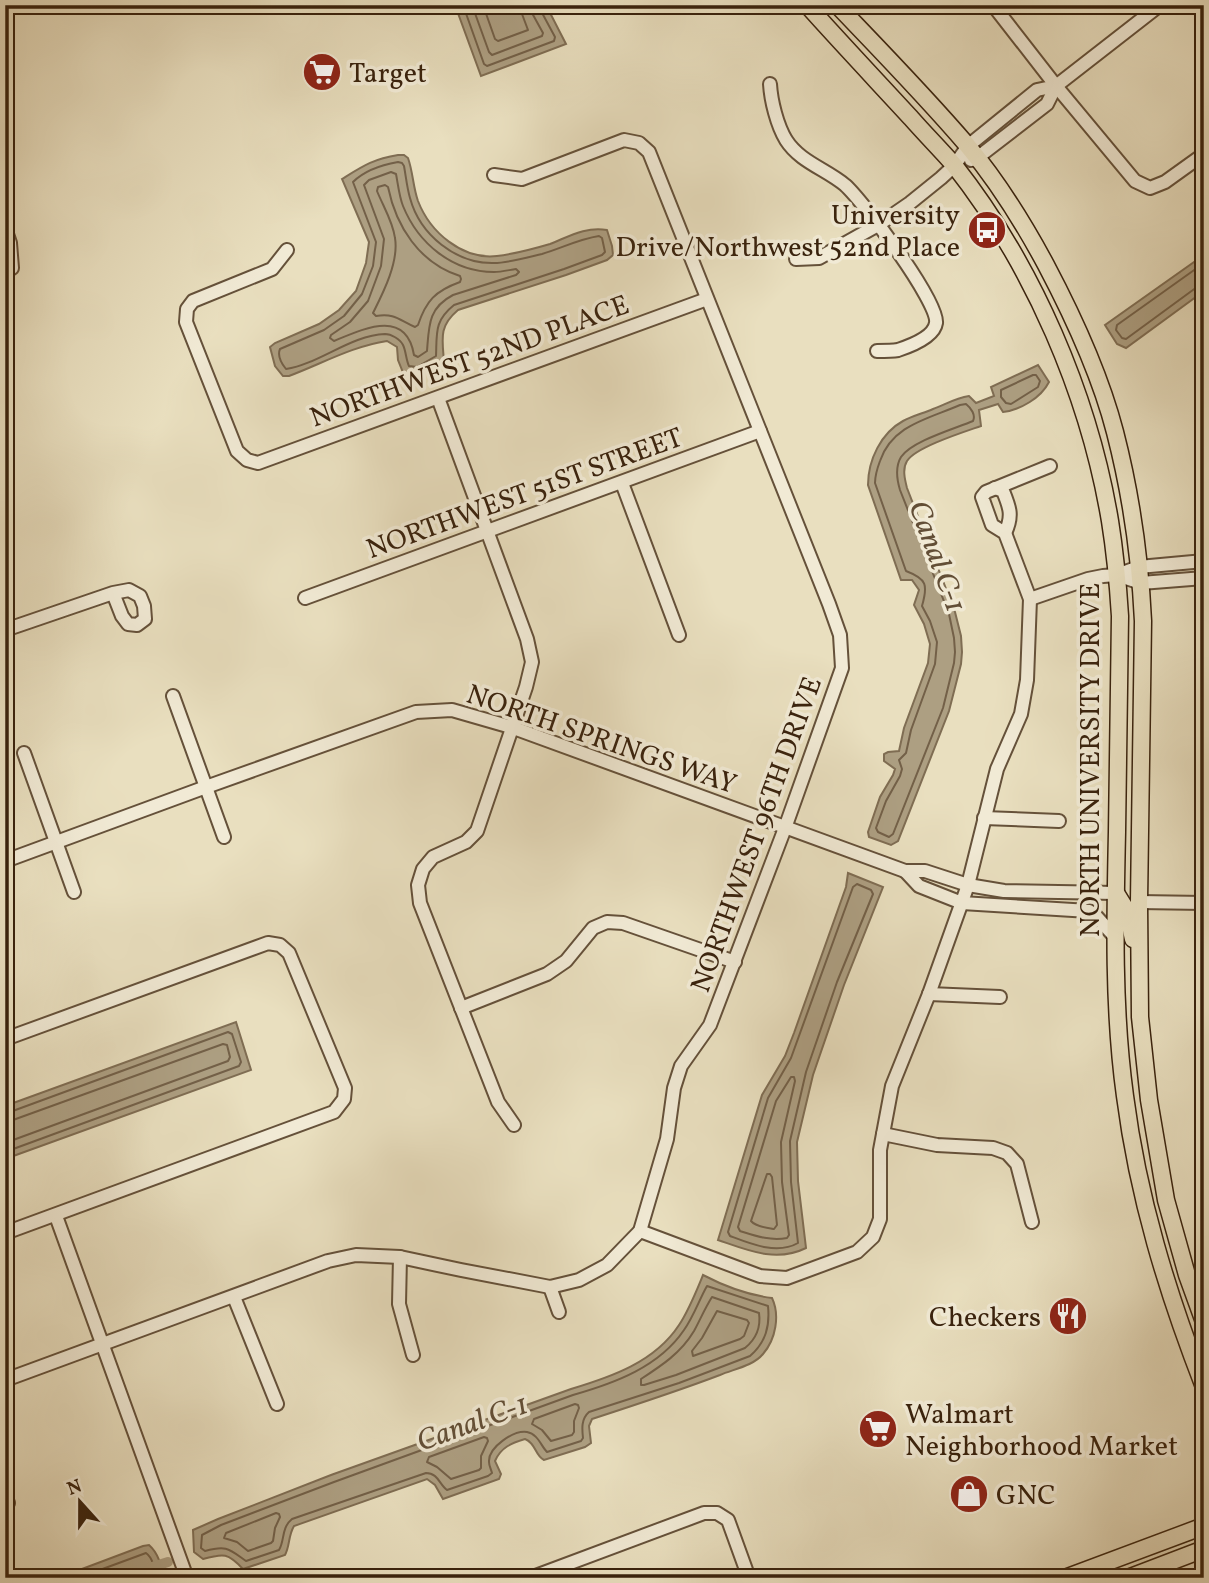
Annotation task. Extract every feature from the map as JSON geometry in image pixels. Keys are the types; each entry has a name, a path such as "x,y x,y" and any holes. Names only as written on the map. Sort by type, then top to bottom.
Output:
{"main road":[{"name":"NORTH UNIVERSITY DRIVE","path":"807,5 954,166 992,219 1039,302 1055,337 1077,391 1093,445 1110,520 1120,615 1115,937 1117,1018 1125,1095 1145,1209 1160,1264 1204,1387"},
{"name":"NORTH UNIVERSITY DRIVE","path":"836,5 972,152 1030,235 1083,340 1115,431 1132,508 1143,621 1140,1017 1157,1156 1171,1221 1204,1322"},
{"path":"1117,833 1124,845 1125,883 1139,902"},
{"path":"1115,893 1127,911 1132,937 1139,950"},
{"path":"1065,1578 1204,1526"},
{"path":"1128,1578 1204,1549"}],"street":[{"path":"993,5 1135,181 1150,188 1165,182 1204,154"},
{"path":"796,260 820,258 910,203 972,152 1023,122 1047,104 1056,86 1160,5"},
{"path":"770,84 772,103 786,140 811,164 847,187 904,260 934,310 936,324 929,336 897,350 877,351"},
{"path":"972,152 1037,90 1056,86"},
{"path":"1013,110 1023,122"},
{"name":"NORTHWEST 96TH DRIVE","path":"494,175 522,179 624,140 639,142 649,152 840,635 842,668 785,828 710,1025 681,1066 677,1077 667,1139 640,1231"},
{"path":"5,228 10,243 12,268"},
{"name":"NORTHWEST 52ND PLACE","path":"287,250 272,269 193,301 187,309 186,322 237,451 247,460 258,463 707,299"},
{"path":"438,398 527,639 532,662 477,831 466,842 433,857 423,869 418,885 420,903 498,1102 514,1125"},
{"name":"NORTHWEST 51ST STREET","path":"304,598 760,432"},
{"path":"5,1380 327,1261 356,1255 400,1256 550,1287 579,1280 607,1265 640,1231 760,1276 787,1278 857,1252 873,1237 880,1219 880,1150 892,1086 968,886 997,769 1021,714 1027,680 1030,599 1005,533 992,525 982,497 986,492 1050,466"},
{"path":"622,483 679,635"},
{"path":"995,488 1003,491 1008,505 1010,521 1005,533"},
{"path":"1140,575 1204,561"},
{"path":"1030,599 1103,576 1204,578"},
{"path":"5,630 113,593"},
{"path":"173,696 224,837"},
{"name":"NORTH SPRINGS WAY","path":"5,861 416,712 452,710 511,727 905,871 925,870 968,886 1004,891 1115,893"},
{"path":"24,753 75,892"},
{"path":"984,818 1059,821"},
{"name":"NORTH SPRINGS WAY","path":"905,871 919,886 962,904 1089,911 1115,937"},
{"path":"1139,902 1204,903"},
{"path":"461,1009 547,974 566,961 593,928 607,922 623,923 735,962"},
{"path":"5,1039 268,943 280,945 289,953 345,1088 344,1099 334,1112 5,1233"},
{"path":"929,994 1000,997"},
{"path":"883,1135 937,1145 993,1148 1007,1153 1017,1164 1032,1222"},
{"path":"55,1216 187,1578"},
{"path":"400,1256 399,1304 413,1355"},
{"path":"550,1287 559,1312"},
{"path":"234,1297 277,1404"},
{"path":"530,1578 704,1513 717,1513 728,1520 749,1578"}],"water":[{"path":"455,5 546,5 566,44 481,76"},
{"path":"398,155 408,158 418,201 430,223 460,249 484,256 497,256 599,229 607,230 613,255 607,260 566,275 458,310 445,327 444,361 419,374 404,375 398,360 397,347 387,341 362,347 283,376 275,366 270,347 319,324 339,310 356,291 366,263 369,242 342,179 368,164"},
{"path":"1204,255 1204,291 1126,348 1117,344 1105,325"},
{"path":"1038,365 1049,382 1035,398 1010,411 1003,412 998,404 979,410 981,426 920,450 905,464 907,488 955,612 962,652 949,711 898,841 891,845 869,837 868,832 880,797 895,769 884,761 884,754 899,751 904,728 928,663 930,644 914,605 919,590 912,580 901,580 868,485 870,466 882,440 903,421 960,398 969,396 976,403 994,396 991,387"},
{"path":"848,873 883,887 844,985 813,1075 797,1142 798,1181 806,1248 773,1255 751,1251 718,1240 762,1095 785,1056 794,1033 846,887"},
{"path":"236,1022 251,1070 5,1159 5,1106"},
{"path":"703,1275 754,1295 772,1298 776,1312 774,1334 763,1354 754,1362 592,1419 589,1426 591,1443 585,1447 544,1460 525,1439 511,1444 500,1452 495,1461 501,1474 499,1479 443,1499 435,1485 427,1479 294,1526 285,1555 243,1569 225,1556 203,1559 194,1552 193,1530 218,1519 631,1366 658,1349 669,1338 686,1313"},
{"path":"149,1545 155,1551 160,1564 161,1576 158,1578 58,1578 143,1546"}],"waterway":[{"name":"Canal C-1","path":"149,1568 168,1562"}],"place":[{"name":"Target","path":"322,72"},
{"name":"University Drive/Northwest 52nd Place","path":"987,230"},
{"name":"Checkers","path":"1068,1316"},
{"name":"Walmart Neighborhood Market","path":"878,1429"},
{"name":"GNC","path":"969,1494"}]}
